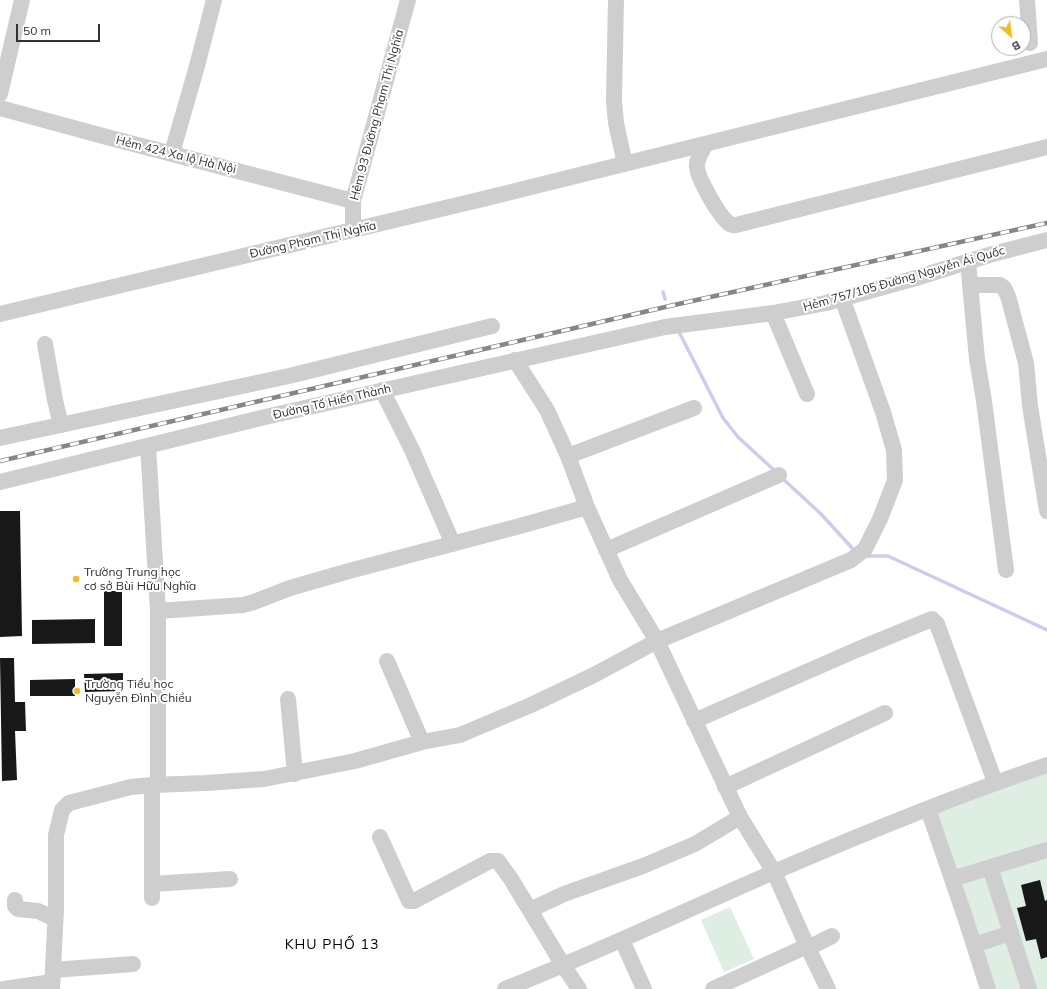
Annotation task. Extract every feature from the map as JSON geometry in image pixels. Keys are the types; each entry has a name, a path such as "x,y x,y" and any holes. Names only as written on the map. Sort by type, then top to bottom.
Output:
{"street":[{"path":"0,94 22,0"},
{"path":"172,153 198,66 214,0"},
{"name":"Hẻm 93 Đường Phạm Thị Nghĩa","path":"353,230 353,201 408,0"},
{"path":"616,0 614,101 616,123 625,164"},
{"path":"1027,0 1028,16"},
{"name":"Đường Phạm Thị Nghĩa","path":"0,314 625,164 1047,59"},
{"name":"Hẻm 424 Xa lộ Hà Nội","path":"0,108 353,201"},
{"path":"706,144 698,158 697,168 717,210 730,224 736,225 1047,147"},
{"name":"Hẻm 757/105 Đường Nguyễn Ái Quốc","path":"665,327 773,313 842,298 1047,240"},
{"path":"968,262 977,359 984,401 1006,570"},
{"path":"971,286 1000,285 1004,288 1008,296 1026,363 1030,406 1047,511"},
{"path":"52,980 55,919 56,835 62,810 69,803 121,789 155,785 206,784 264,780 355,761 422,742 460,735 490,723 594,675 657,641 851,560 865,548 880,519 894,480 894,450 884,412 842,298"},
{"path":"773,313 807,394"},
{"path":"0,438 289,376 492,326"},
{"name":"Đường Tố Hiến Thành","path":"0,482 382,390 665,327"},
{"path":"45,344 61,425"},
{"path":"515,360 547,410 568,456 587,507 620,580 657,641 725,787 740,817 774,872 807,947 828,989"},
{"path":"382,390 412,450 453,544"},
{"path":"568,456 694,408"},
{"path":"148,446 158,611 152,891 230,879"},
{"path":"606,550 780,475"},
{"path":"158,611 243,605 290,588 348,571 587,507"},
{"path":"694,721 861,648 932,619 937,624 995,782"},
{"path":"387,662 422,742"},
{"path":"288,700 295,774"},
{"path":"725,787 885,713"},
{"path":"505,989 522,986 563,965 847,841 995,782 1047,765"},
{"path":"928,809 988,989"},
{"path":"530,910 564,894 643,866 694,844 740,817"},
{"path":"380,837 409,901 414,901 490,861 498,861 511,879 563,965 580,989"},
{"path":"952,879 1047,850"},
{"path":"990,867 1029,989"},
{"path":"14,900 15,906 18,909 38,911 55,919"},
{"path":"974,945 1011,933"},
{"path":"713,989 832,936"},
{"path":"622,940 644,989"},
{"path":"4,989 133,964"}],"green space":[{"path":"1047,769 1047,989 991,989 933,811"},
{"path":"730,907 754,959 724,972 701,920"}],"building":[{"path":"0,511 20,511 22,636 0,637"},
{"path":"104,591 122,591 122,646 104,646"},
{"path":"95,619 95,643 32,644 32,620"},
{"path":"0,658 14,658 15,702 25,702 26,731 15,731 17,780 2,781"},
{"path":"123,673 123,691 85,692 84,674"},
{"path":"75,679 75,696 30,696 30,680"},
{"path":"1040,880 1045,901 1047,900 1047,957 1041,959 1036,939 1026,941 1017,908 1026,906 1021,885"}],"waterway":[{"path":"663,292 665,299"},
{"path":"678,330 723,418 738,437 775,471"},
{"path":"782,478 821,514 852,548"},
{"path":"864,556 888,556 1047,630"}],"railway":[{"path":"0,461 674,305 1047,223"}],"place":[{"name":"Trường Trung học cơ sở Bùi Hữu Nghĩa","path":"76,579"},
{"name":"Trường Tiểu học Nguyễn Đình Chiều","path":"77,691"}],"district":[{"name":"KHU PHỐ 13","path":"332,945"}]}
